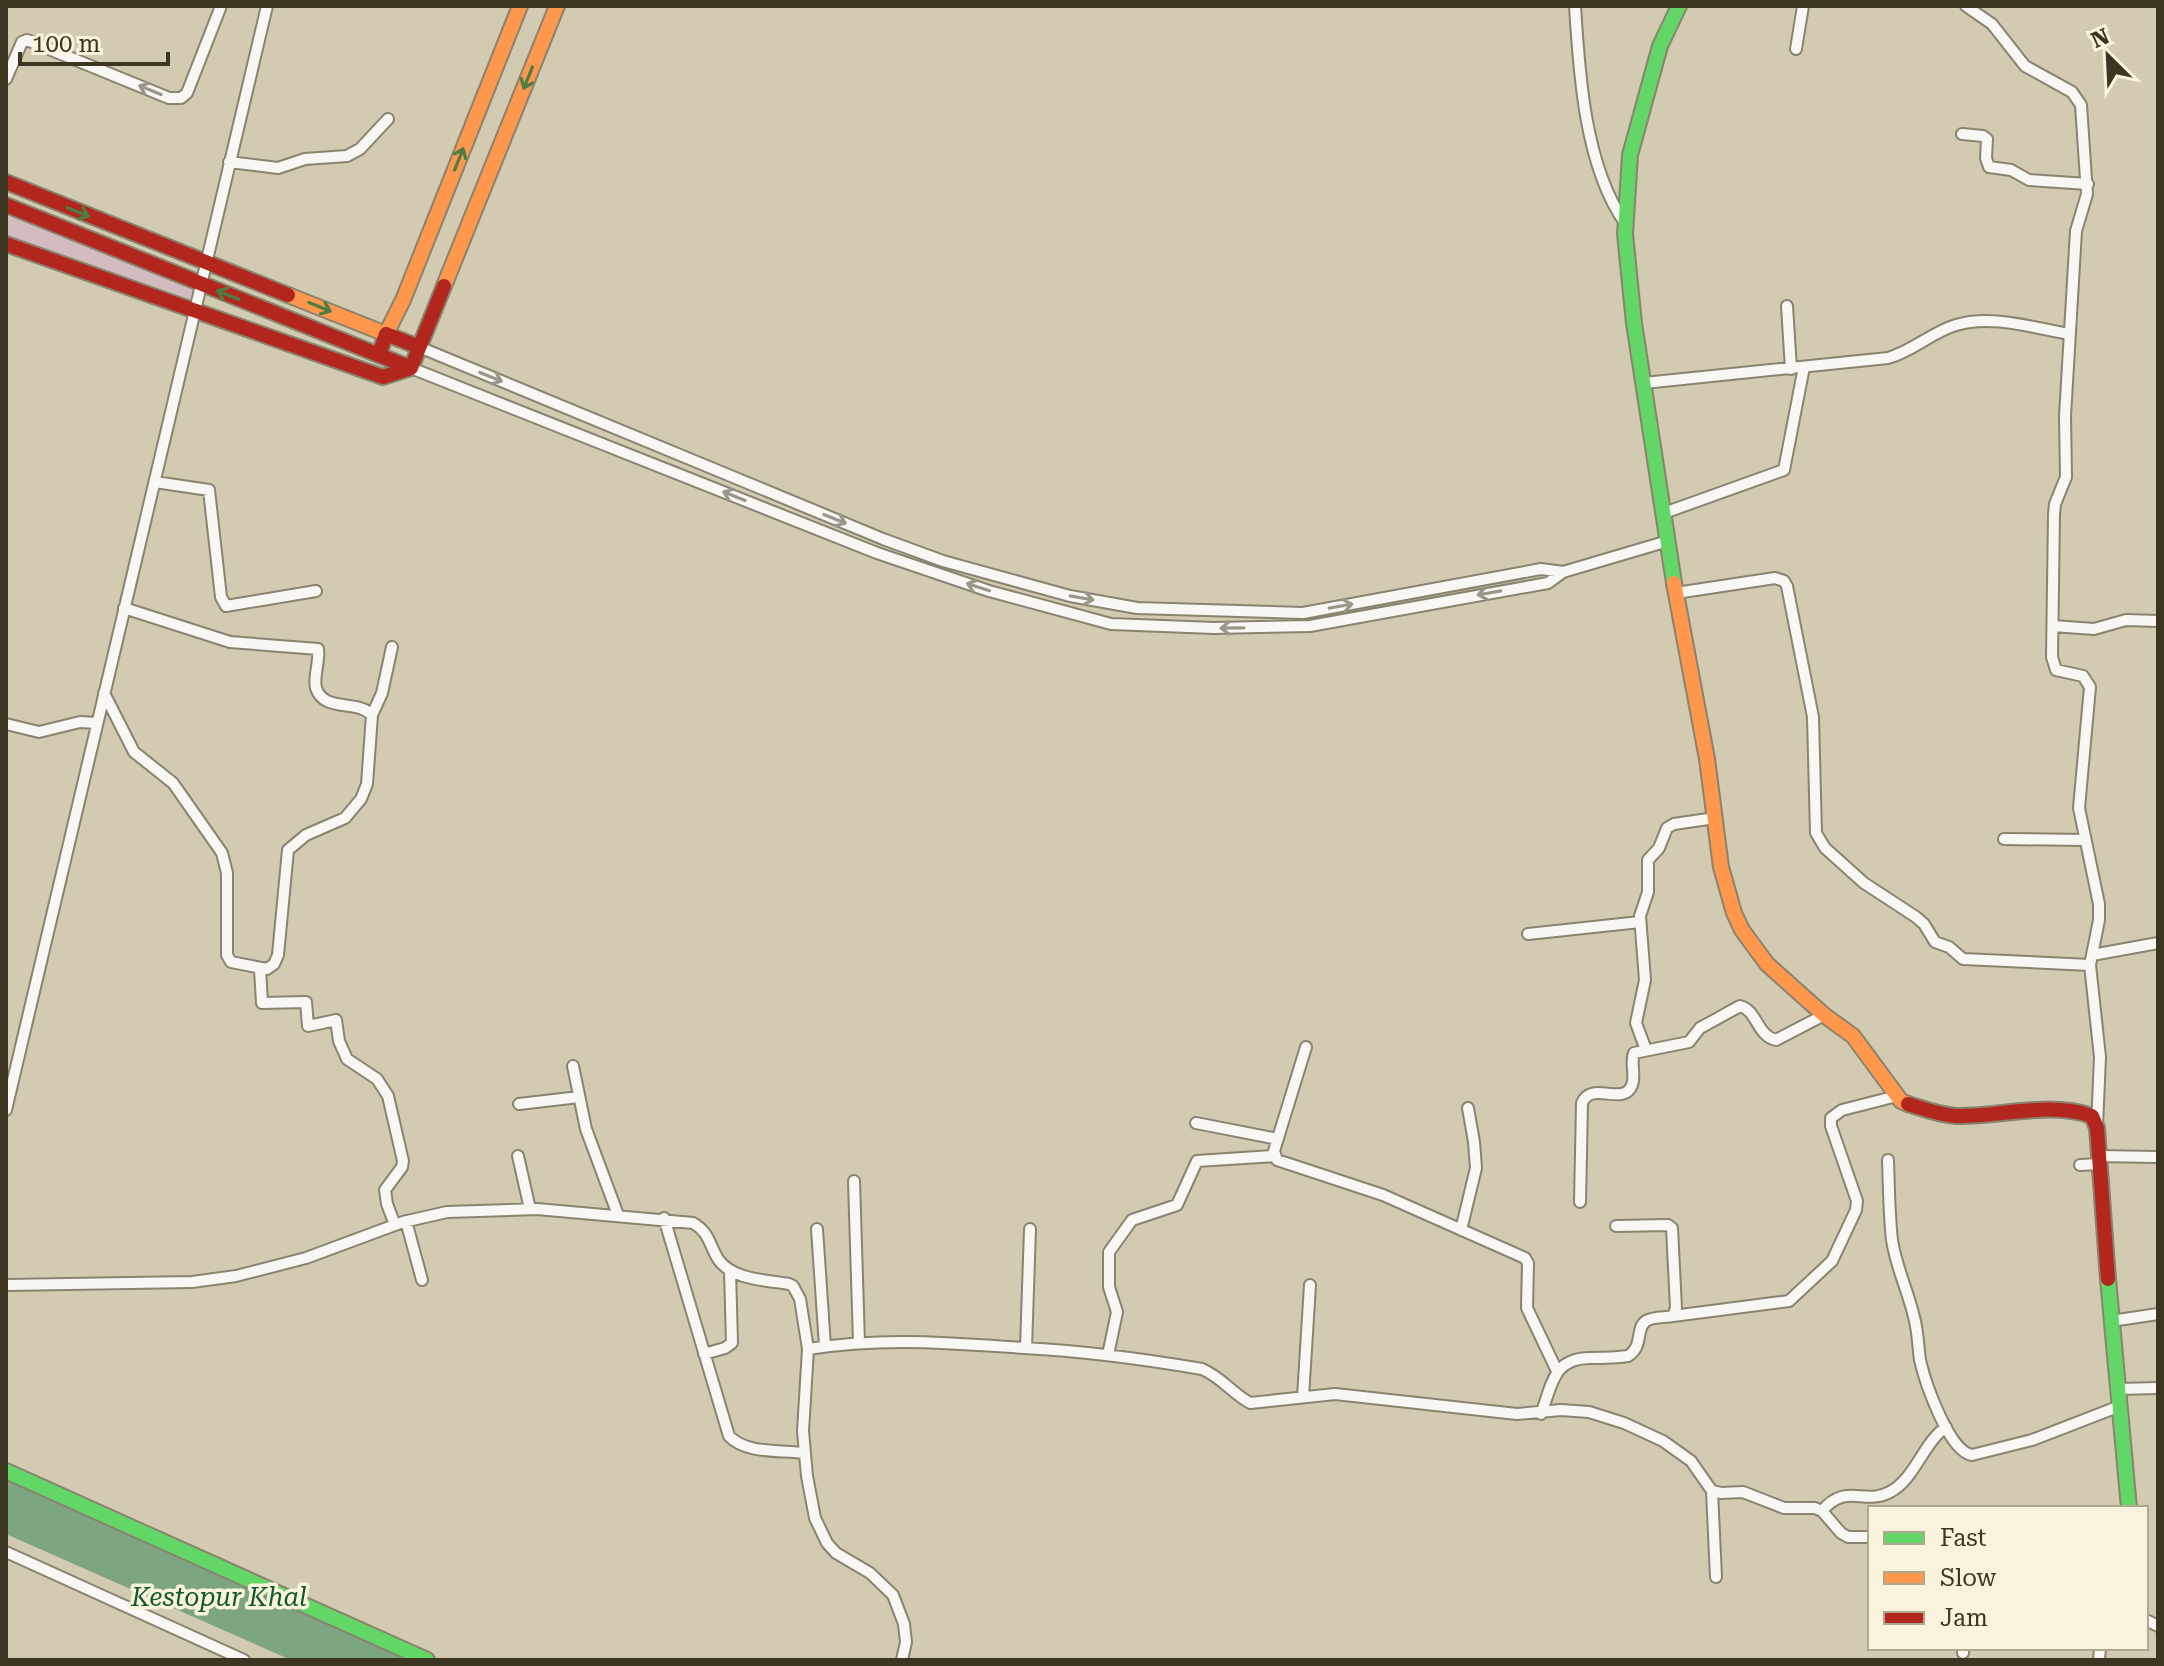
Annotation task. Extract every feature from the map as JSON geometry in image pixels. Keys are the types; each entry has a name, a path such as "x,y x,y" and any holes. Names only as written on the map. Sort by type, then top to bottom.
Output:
{"street":[{"path":"6,79 22,42 27,40 169,98 181,98 187,93 221,6"},
{"path":"6,1110 267,6"},
{"path":"379,355 520,6"},
{"path":"6,244 383,377 411,368 557,6"},
{"path":"1575,6 1586,114 1607,191 1625,223"},
{"path":"1679,6 1660,46 1642,106 1630,155 1625,223 1630,293 1726,891 1742,930 1781,978 1853,1036 1901,1101 1917,1108 1957,1116 2072,1109 2092,1116 2097,1128"},
{"path":"1796,49 1803,6"},
{"path":"1966,6 1992,24 2025,66 2078,98 2081,105 2088,184 2076,231 2069,334 2066,477 2054,514 2053,664 2061,672 2083,676 2090,687 2079,808 2099,904 2091,960 2100,1057 2097,1128 2129,1506"},
{"path":"229,162 278,168 305,159 347,156 360,149 388,119"},
{"path":"1962,134 1987,139 1989,167 2011,170 2029,180 2088,184"},
{"path":"6,182 419,347 883,539 943,561 1070,596 1137,608 1303,613 1541,569 1563,572"},
{"path":"6,205 877,553 989,591 1111,624 1214,628 1310,626 1548,583 1563,572 1668,541"},
{"path":"1787,306 1791,369"},
{"path":"1644,383 1888,358 1910,350 1944,330 1970,322 1998,322 2069,334"},
{"path":"1664,513 1784,470 1804,367"},
{"path":"155,482 201,486 209,490 221,597 226,606 316,591"},
{"path":"1676,593 1775,578 1784,581 1813,717 1816,833 1825,848 1864,883 1924,924 1935,942 1949,947 1963,959 2091,960 2158,943"},
{"path":"124,608 230,642 318,649 315,685 322,698 329,703 362,707 372,715"},
{"path":"2053,626 2094,629 2126,620 2158,621"},
{"path":"104,693 134,752 173,783 217,843 227,873 227,955 236,965 260,969 274,964 278,955 288,850 306,835 345,818 361,799 367,784 372,715 382,693 392,647"},
{"path":"6,724 39,732 80,722 97,723"},
{"path":"1646,1050 1636,1023 1646,971 1640,916 1648,892 1648,860 1659,848 1667,828 1715,818"},
{"path":"2004,839 2084,840"},
{"path":"1528,934 1640,922"},
{"path":"260,969 262,1003 306,1002 308,1026 336,1020 341,1051 384,1088 402,1150 402,1167 385,1190 387,1204 400,1223 422,1280"},
{"path":"1580,1202 1584,1096 1591,1092 1622,1094 1628,1091 1633,1082 1634,1053 1689,1042 1700,1028 1740,1006 1748,1009 1765,1034 1776,1040 1824,1015"},
{"path":"1274,1156 1306,1047"},
{"path":"573,1066 586,1129 618,1215"},
{"path":"1541,1414 1557,1371 1570,1360 1628,1356 1637,1346 1645,1321 1789,1301 1832,1261 1856,1210 1857,1201 1831,1118 1842,1110 1897,1096"},
{"path":"519,1104 579,1097"},
{"path":"1461,1230 1476,1168 1468,1108"},
{"path":"1196,1123 1278,1139"},
{"path":"518,1156 530,1209"},
{"path":"1274,1156 1277,1160 1383,1195 1525,1258 1528,1263 1527,1308 1557,1371"},
{"path":"1108,1355 1117,1312 1109,1287 1109,1252 1132,1220 1177,1205 1197,1161 1274,1156"},
{"path":"2080,1165 2100,1160 2156,1157"},
{"path":"1888,1160 1890,1224 1895,1257 1915,1319 1925,1375 1946,1427 1960,1449 1972,1455 2032,1440 2120,1406"},
{"path":"854,1181 859,1343"},
{"path":"6,1285 192,1282 236,1276 306,1258 400,1223 447,1212 530,1209 664,1218 693,1223 703,1229 717,1256 730,1270 743,1276 793,1286 800,1299 808,1349 802,1414 804,1453 815,1518 827,1543 836,1553 870,1573 893,1595 904,1624 906,1642 902,1660"},
{"path":"664,1218 729,1436 737,1444 804,1453"},
{"path":"1616,1226 1668,1225 1672,1228 1676,1308 1673,1316"},
{"path":"817,1229 825,1346"},
{"path":"1026,1348 1030,1229"},
{"path":"704,1354 732,1343 730,1270"},
{"path":"1303,1397 1310,1285"},
{"path":"2111,1321 2158,1314"},
{"path":"808,1349 930,1340 1108,1355 1202,1369 1221,1379 1250,1403 1355,1395 1461,1409 1541,1414 1561,1410 1589,1412 1644,1432 1691,1461 1712,1491 1716,1577"},
{"path":"2118,1389 2158,1388"},
{"path":"1822,1511 1829,1502 1841,1496 1878,1496 1894,1490 1946,1427"},
{"path":"6,1471 427,1660"},
{"path":"1712,1491 1743,1492 1772,1505 1815,1508 1848,1537 1868,1537"},
{"path":"6,1552 223,1656 244,1660"}],"shaded area":[{"path":"6,215 195,290 191,299 6,235"}],"water":[{"name":"Kestopur Khal","path":"6,1471 433,1660 291,1660 6,1534"}],"traffic: fast":[{"path":"1674,583 1634,323 1625,234 1630,155 1660,46 1679,6"},
{"path":"2108,1279 2129,1506"},
{"path":"6,1471 427,1660"}],"traffic: slow":[{"path":"288,295 386,334 403,300 520,6"},
{"path":"444,286 557,6"},
{"path":"1674,583 1707,759 1721,867 1734,913 1742,930 1767,964 1824,1015 1853,1036 1901,1101 1908,1104"}],"traffic: jam":[{"path":"6,182 288,295"},
{"path":"6,205 411,368 444,286"},
{"path":"6,244 383,377 411,368"},
{"path":"379,355 386,334 419,347"},
{"path":"1908,1104 1956,1116 2042,1110 2092,1116 2097,1128 2108,1279"}]}
